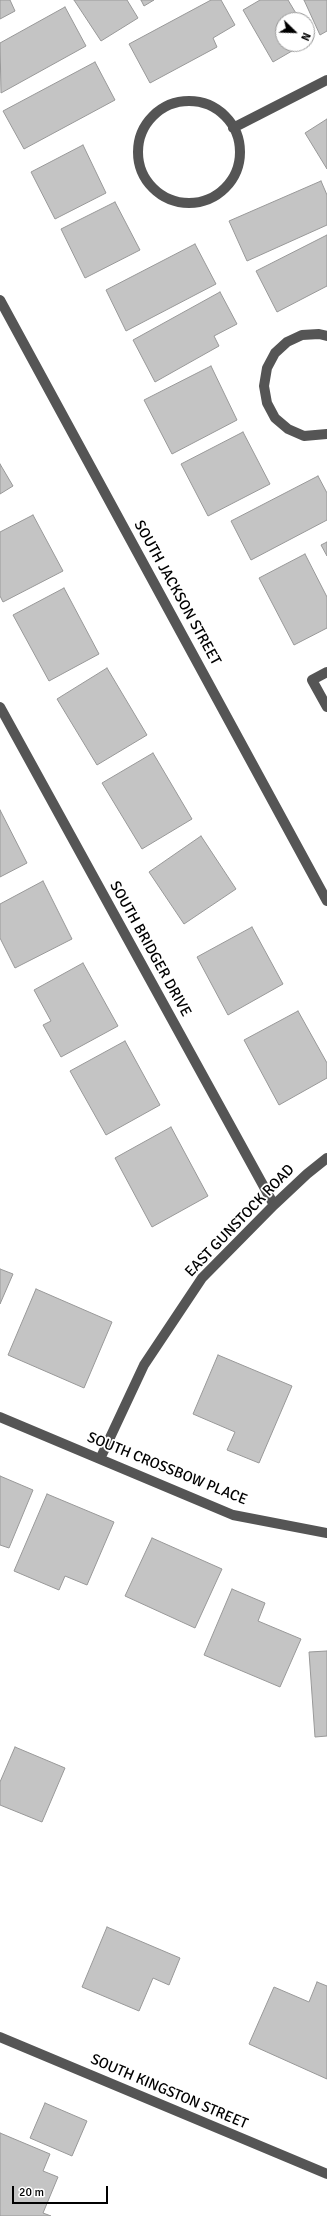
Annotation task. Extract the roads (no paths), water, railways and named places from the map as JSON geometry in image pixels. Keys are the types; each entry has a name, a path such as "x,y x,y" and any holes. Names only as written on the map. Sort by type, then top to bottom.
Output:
{"street":[{"path":"233,128 327,80"},
{"path":"187,101 203,103 218,109 233,128 237,134 240,151 238,167 231,181 220,193 204,201 181,202 170,200 155,190 144,177 138,160 138,142 145,126 152,117 171,104 187,101"},
{"name":"SOUTH JACKSON STREET","path":"0,300 327,901"},
{"path":"327,336 319,334 302,335 287,342 275,354 267,368 264,386 269,408 275,418 288,429 304,436 327,434"},
{"path":"327,672 312,680 327,707"},
{"name":"SOUTH BRIDGER DRIVE","path":"0,708 274,1205"},
{"name":"EAST GUNSTOCK ROAD","path":"100,1459 144,1365 202,1278 274,1205 307,1174 327,1158"},
{"name":"SOUTH CROSSBOW PLACE","path":"0,1416 233,1515 327,1533"},
{"name":"SOUTH KINGSTON STREET","path":"0,2037 327,2174"}]}
